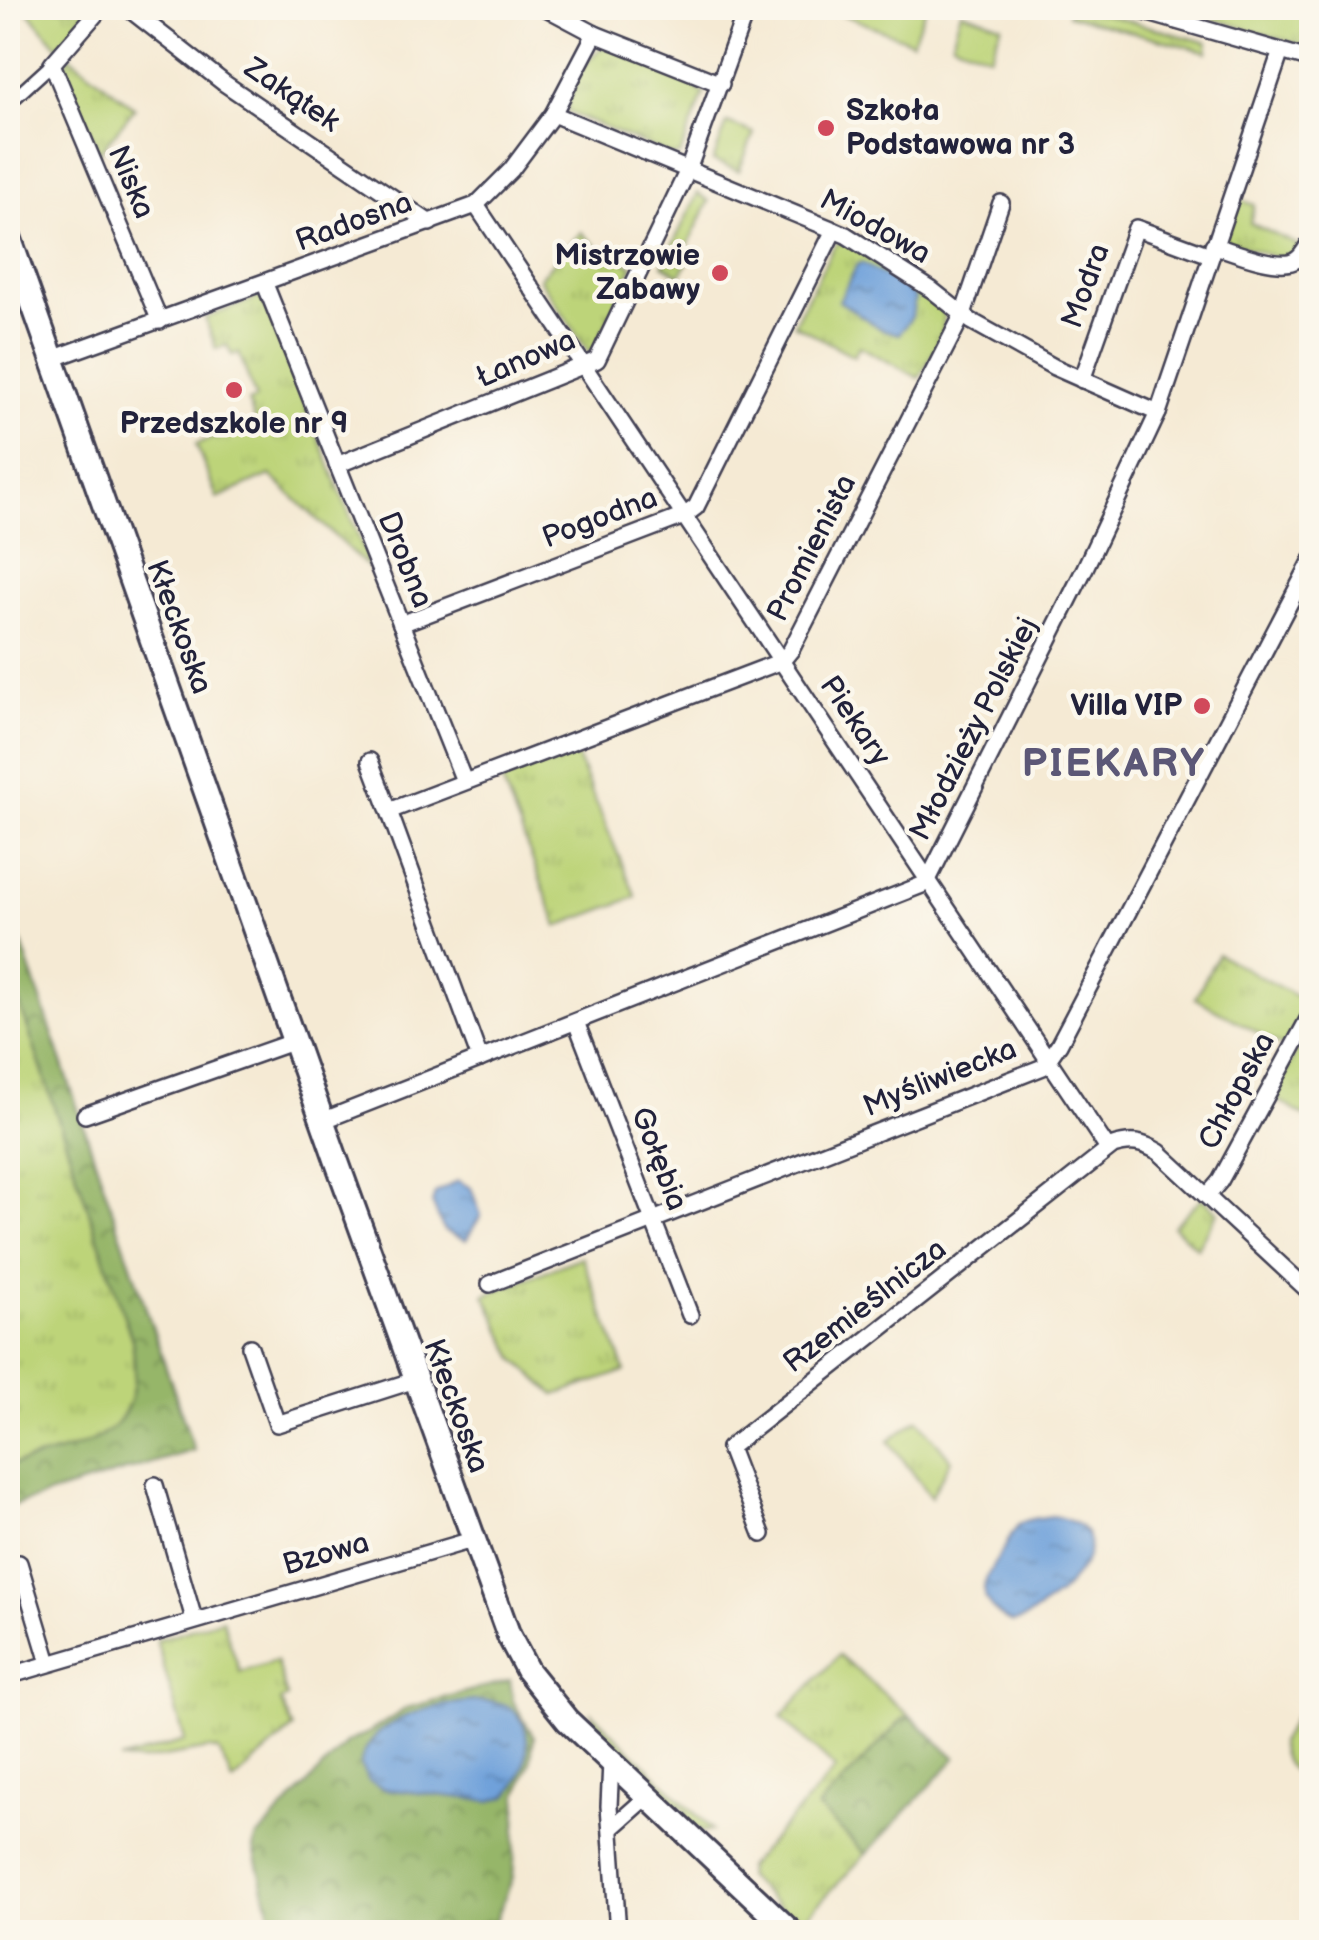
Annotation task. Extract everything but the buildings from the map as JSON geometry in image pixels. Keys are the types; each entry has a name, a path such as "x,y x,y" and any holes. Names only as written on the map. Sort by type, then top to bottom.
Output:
{"main road":[{"name":"Kłeckoska","path":"8,234 504,1626 527,1670 567,1720 791,1932"}],"street":[{"path":"8,104 52,64 101,8"},
{"name":"Zakątek","path":"128,8 224,83 430,223"},
{"path":"546,8 595,34 721,84"},
{"name":"Łanowa","path":"337,464 597,360 688,170 747,8"},
{"path":"1130,8 1312,60"},
{"name":"Radosna","path":"52,359 476,205 512,170 553,114 595,34"},
{"name":"Młodzieży Polskiej","path":"322,1121 922,886 928,880 1158,413 1281,51"},
{"name":"Niska","path":"52,64 160,321"},
{"name":"Miodowa","path":"553,114 834,230 1054,368 1158,413"},
{"name":"Promienista","path":"464,782 782,661 963,314 1000,202"},
{"name":"Piekary","path":"476,205 1108,1149"},
{"name":"Modra","path":"1082,380 1136,228 1212,250"},
{"name":"Pogodna","path":"401,624 684,516 696,507 834,230"},
{"path":"1212,250 1287,264 1300,256 1311,240"},
{"name":"Drobna","path":"265,284 464,782"},
{"name":"Myśliwiecka","path":"490,1284 1043,1066 1312,560"},
{"path":"370,760 480,1059"},
{"path":"389,811 464,782"},
{"name":"Chłopska","path":"1208,1196 1220,1181 1312,1012"},
{"name":"Gołębia","path":"576,1022 690,1315"},
{"path":"85,1115 294,1041"},
{"path":"1108,1149 1127,1141 1144,1143 1159,1152 1312,1294"},
{"name":"Rzemieślnicza","path":"762,1534 729,1448 1108,1149"},
{"path":"250,1347 277,1424 415,1380"},
{"path":"155,1486 194,1620"},
{"name":"Bzowa","path":"8,1676 472,1540"},
{"path":"18,1562 49,1663"},
{"path":"611,1762 618,1932"},
{"path":"612,1828 647,1797"}],"green space":[{"path":"25,8 91,8 58,47"},
{"path":"926,8 912,42 833,11"},
{"path":"1070,8 1208,43 1207,52 1068,15"},
{"path":"1198,8 1311,8 1311,48 1196,14"},
{"path":"961,11 1002,25 990,56 952,42"},
{"path":"607,46 700,84 698,90 704,93 680,155 672,156 567,112 580,74 592,56"},
{"path":"69,56 135,108 99,153 64,70"},
{"path":"727,123 754,133 739,171 713,161"},
{"path":"698,193 709,201 687,247 694,251 680,275 663,265"},
{"path":"1235,198 1254,205 1250,223 1298,245 1299,253 1277,258 1225,240 1223,235"},
{"path":"581,232 597,247 633,266 594,350 589,353 539,278"},
{"path":"841,241 942,307 944,325 919,378 859,346 854,356 794,324 834,246"},
{"path":"262,296 372,571 270,475 217,498 196,444 256,423 248,402 256,399 239,353 232,355 227,345 216,349 205,318"},
{"path":"573,748 636,897 558,926 500,776"},
{"path":"8,904 194,1450 8,1507"},
{"path":"8,904 194,1450 8,1507 8,1466 63,1451 105,1433 120,1420 130,1400 134,1374 132,1340 8,969"},
{"path":"1218,954 1309,1003 1284,1047 1195,998"},
{"path":"1311,1025 1311,1120 1272,1097"},
{"path":"1202,1198 1218,1212 1197,1248 1173,1226"},
{"path":"582,1257 625,1371 555,1395 515,1359 485,1295"},
{"path":"918,1419 951,1460 931,1497 889,1441"},
{"path":"222,1619 240,1672 276,1661 287,1697 280,1701 293,1728 233,1782 219,1751 210,1749 140,1761 119,1760 185,1741 156,1640"},
{"path":"839,1655 911,1717 903,1719 818,1808 866,1854 805,1918 796,1922 746,1876 747,1867 836,1769 781,1717"},
{"path":"510,1680 513,1701 534,1737 530,1763 518,1794 513,1877 491,1932 275,1932 254,1849 256,1839 347,1742 407,1708"},
{"path":"1311,1692 1311,1790 1286,1762 1280,1742"},
{"path":"592,1713 712,1830 701,1832 683,1818 687,1813 679,1805 674,1810 593,1723"},
{"path":"911,1717 956,1758 866,1854 818,1808 903,1719"}],"water":[{"path":"862,263 915,297 912,317 899,334 881,329 839,301 857,265"},
{"path":"458,1181 471,1188 481,1215 466,1240 444,1231 432,1203 435,1193"},
{"path":"1053,1516 1079,1526 1089,1541 1086,1559 1056,1596 1037,1611 1010,1622 987,1600 987,1577 1017,1526"},
{"path":"475,1701 509,1707 525,1730 524,1765 507,1796 491,1801 384,1789 369,1781 360,1765 376,1735 422,1710"}],"place":[{"name":"Szkoła Podstawowa nr 3","path":"826,128"},
{"name":"Mistrzowie Zabawy","path":"720,273"},
{"name":"Przedszkole nr 9","path":"234,390"},
{"name":"Villa VIP","path":"1202,706"}],"district":[{"name":"PIEKARY","path":"1114,764"}]}
